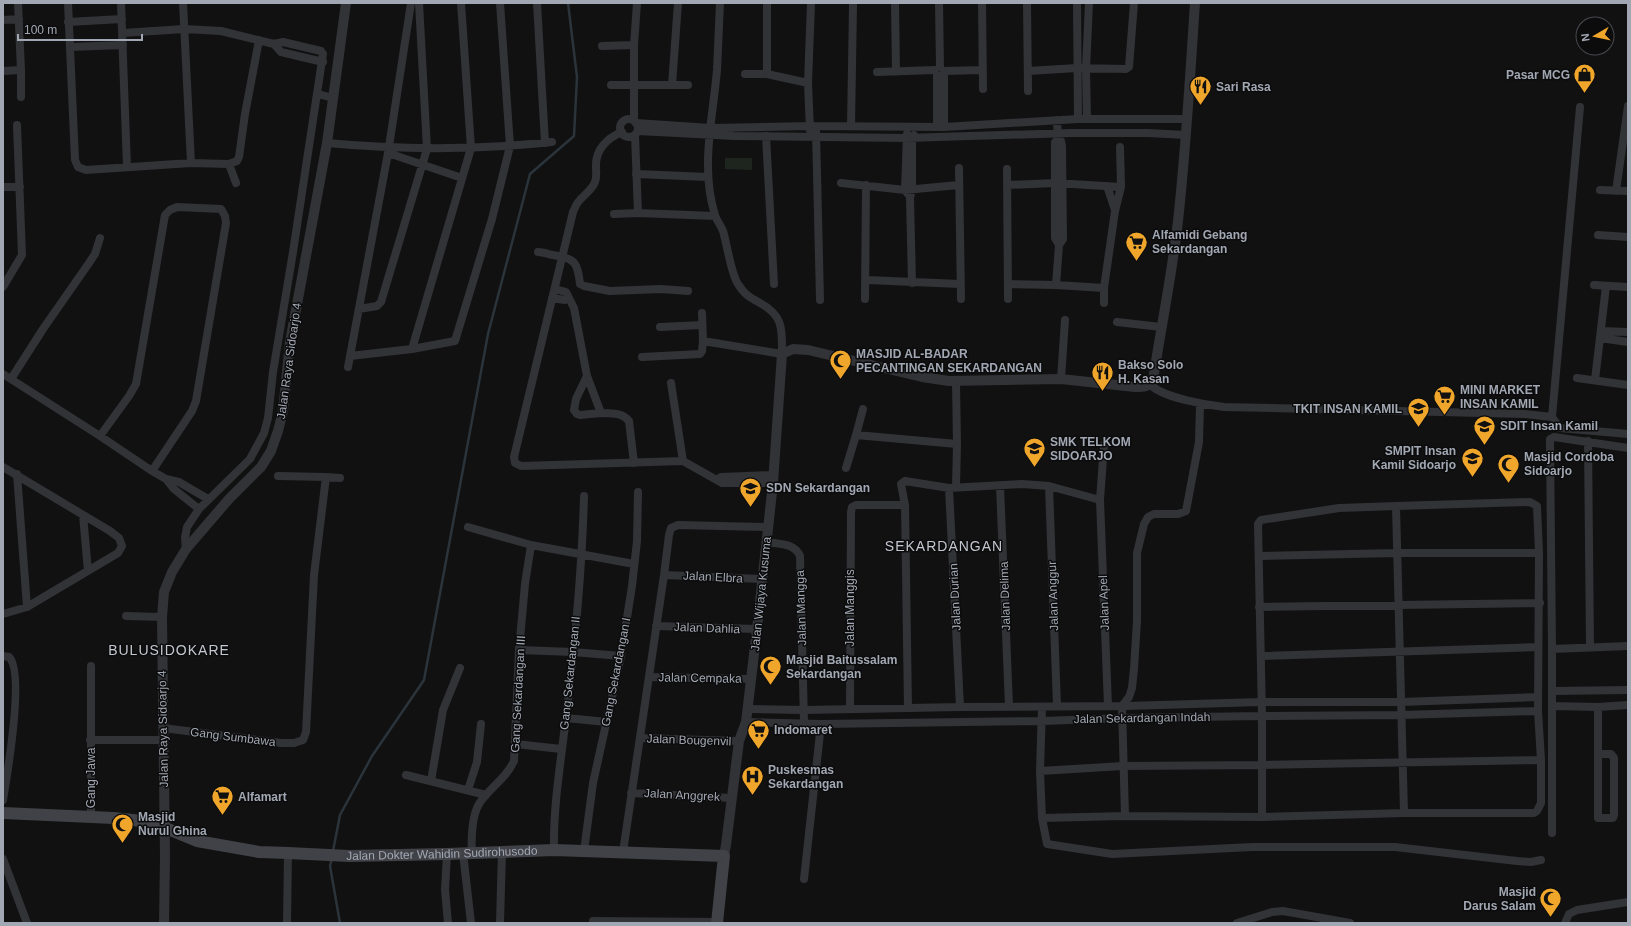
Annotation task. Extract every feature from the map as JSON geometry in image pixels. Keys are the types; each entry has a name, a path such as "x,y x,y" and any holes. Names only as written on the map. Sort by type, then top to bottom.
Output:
{"main road":[{"name":"Jalan Dokter Wahidin Sudirohusodo","path":"3,813 114,818 151,822 197,841 260,852 349,856 554,850 724,856"},
{"path":"717,922 724,856"}],"street":[{"path":"18,3 21,97"},
{"path":"68,3 75,160 78,167 86,170 191,163 229,164 237,161 239,158 245,114 259,40"},
{"path":"121,3 127,167"},
{"path":"183,3 191,163"},
{"name":"Jalan Raya Sidoarjo 4","path":"164,923 162,617 164,592 172,572 186,549 229,499 261,467 271,451 278,431 283,411 291,335 327,144 346,3"},
{"path":"348,367 388,151 411,3"},
{"path":"359,309 377,306 381,302 427,149 419,3"},
{"path":"412,349 471,148 461,3"},
{"path":"350,356 412,349 455,341 492,218 510,146 500,3"},
{"path":"327,144 388,151 510,146 549,142 537,3"},
{"path":"637,3 634,45 634,84 638,213"},
{"path":"672,85 678,3"},
{"path":"720,3 717,70 710,131 708,178 716,216 722,230 736,282 744,294 776,314 782,330 782,354"},
{"path":"767,3 767,74"},
{"path":"811,3 808,83 813,126 820,300"},
{"path":"895,3 896,72"},
{"path":"939,3 940,127"},
{"path":"982,3 983,89"},
{"path":"1027,3 1028,91"},
{"path":"1070,133 1074,120 1077,68 1077,3"},
{"path":"1087,120 1086,68 1089,3"},
{"path":"1028,71 1077,68 1126,69 1129,67 1134,3"},
{"path":"1195,3 1186,135 1166,310 1161,327 1153,380 1154,387 1200,405 1238,408 1525,414 1552,417"},
{"path":"851,126 853,5"},
{"path":"3,20 19,19"},
{"path":"68,22 122,19"},
{"path":"123,33 184,29 220,31 274,44 283,42 320,51 324,54 273,372 268,418 264,433 250,459 199,509 187,527 185,538 186,549"},
{"path":"70,47 123,45"},
{"path":"602,46 634,45"},
{"path":"3,71 21,70"},
{"path":"877,72 982,70"},
{"path":"745,74 767,74 808,83"},
{"path":"611,85 688,85"},
{"path":"318,94 333,98"},
{"path":"1616,191 1628,106"},
{"path":"1580,107 1552,417 1560,428 1628,434"},
{"path":"710,131 813,126 940,127 1057,120 1187,119"},
{"path":"622,132 621,129 624,122 631,120 636,128"},
{"path":"1056,285 1059,245 1055,238 1059,204 1058,166 1062,146 1058,136 1057,120"},
{"path":"1148,120 1148,133"},
{"path":"3,287 22,255 17,125"},
{"path":"908,127 912,283"},
{"path":"909,138 918,127"},
{"path":"636,128 710,131 766,136 909,138 1058,136 1070,133 1148,133 1186,135"},
{"path":"622,132 628,137 636,128"},
{"path":"622,132 609,138 598,153 596,161 597,177 595,183 578,202 573,212 514,457 515,463 521,466 683,461 722,483 773,479"},
{"path":"766,136 774,284"},
{"path":"1104,303 1104,288 1115,211 1121,187 1120,147"},
{"path":"388,151 462,178"},
{"path":"229,164 236,183"},
{"path":"959,168 960,299"},
{"path":"1007,169 1008,299"},
{"path":"636,174 708,178"},
{"path":"841,184 866,185 909,190 959,185"},
{"path":"1008,186 1059,184 1121,187"},
{"path":"865,299 866,185"},
{"path":"1107,186 1115,211"},
{"path":"3,187 20,187"},
{"path":"1600,190 1628,191"},
{"path":"100,436 136,384 165,215 170,210 177,207 221,209 225,216 226,223 196,401 192,411 152,471"},
{"path":"614,214 638,213 716,216"},
{"path":"1598,235 1628,237"},
{"path":"11,379 43,329 95,254 100,238"},
{"path":"538,252 562,256 575,262 578,268 580,284 584,286 610,291 661,289 688,291"},
{"path":"866,280 960,284"},
{"path":"1008,284 1104,288"},
{"path":"1594,285 1628,287"},
{"path":"1595,380 1606,286"},
{"path":"554,289 566,292 574,308 587,376 601,413"},
{"path":"552,298 565,300 569,298"},
{"path":"642,357 700,354 702,351 703,341 702,313"},
{"path":"1061,379 1065,320"},
{"path":"1117,322 1161,327"},
{"path":"660,326 702,325"},
{"path":"1600,334 1628,332"},
{"path":"1600,334 1628,342"},
{"path":"703,341 782,354 793,349 808,350 922,377 956,382 1061,379 1141,387 1148,386 1153,380"},
{"name":"Jalan Wijaya Kusuma","path":"724,856 739,741 746,722 757,629 773,479 782,354"},
{"path":"3,374 152,471 166,479 179,482 208,499"},
{"path":"587,376 576,399 574,410 580,415 601,413 625,416 629,421 634,463"},
{"path":"1577,378 1628,385"},
{"name":"Jalan Durian","path":"956,382 957,444 952,487 960,707"},
{"path":"671,383 683,461"},
{"path":"1125,816 1122,706 1129,697 1132,688 1134,669 1137,621 1137,553 1144,524 1148,517 1154,514 1178,514 1186,511 1199,442 1200,405"},
{"path":"846,468 863,409"},
{"path":"856,435 957,444"},
{"path":"1552,833 1553,691 1550,439 1554,437 1628,448"},
{"path":"1588,441 1590,646"},
{"name":"Jalan Apel","path":"1104,445 1100,500 1108,706"},
{"path":"3,467 119,538 122,546 118,553 27,607 3,614"},
{"path":"16,474 27,607"},
{"path":"278,476 340,478"},
{"name":"Gang Sumbawa","path":"163,728 281,743 294,744 303,740 306,732 314,575 326,477"},
{"path":"166,479 174,489 199,509"},
{"path":"908,708 905,505 901,484 903,482 952,487 1022,484 1049,486 1100,500"},
{"name":"Jalan Delima","path":"1000,486 1009,706"},
{"name":"Jalan Anggur","path":"1049,486 1057,706"},
{"name":"Gang Sekardangan I","path":"584,851 593,783 621,656 637,541 638,492"},
{"name":"Gang Sekardangan II","path":"554,850 561,749 566,718 583,554 584,496"},
{"path":"1042,818 1125,816 1262,817 1404,813 1534,813 1540,808 1541,803 1541,760 1538,711 1540,603 1539,553 1537,506 1535,504 1530,502 1339,508 1261,520 1258,524 1262,716 1262,817"},
{"name":"Jalan Manggis","path":"850,709 852,507 856,505 905,505"},
{"path":"1396,506 1404,813"},
{"path":"82,516 88,571"},
{"path":"623,852 664,575 668,536 671,528 678,525 768,526"},
{"path":"468,527 531,545 634,564"},
{"name":"Jalan Mangga","path":"767,542 794,547 800,556 804,723"},
{"name":"Gang Sekardangan III","path":"471,923 467,853 472,842 476,812 486,795 500,782 514,761 526,571 531,545"},
{"path":"1259,556 1397,553 1539,553"},
{"name":"Jalan Elbra","path":"664,575 762,579"},
{"path":"1259,607 1540,603"},
{"path":"126,616 162,617"},
{"name":"Jalan Dahlia","path":"656,626 757,629"},
{"path":"1552,649 1590,646 1628,646"},
{"path":"1261,656 1538,648"},
{"path":"520,650 621,656"},
{"path":"3,656 9,657 14,666 15,719 3,800"},
{"name":"Gang Jawa","path":"91,817 90,740 92,666"},
{"path":"431,781 443,710 460,668"},
{"name":"Jalan Cempaka","path":"649,678 751,679"},
{"path":"1553,691 1628,690"},
{"name":"Jalan Sekardangan Indah","path":"747,709 804,710 1009,706 1122,706 1261,702 1401,702 1538,697"},
{"path":"1552,706 1598,707 1628,705"},
{"path":"1042,707 1040,771 1042,818 1047,844 1112,854 1252,847 1395,847 1516,861 1531,862 1541,860"},
{"path":"1598,707 1598,754 1598,818 1613,818 1614,758 1611,754 1598,754"},
{"path":"919,708 920,722"},
{"name":"Jalan Sekardangan Indah","path":"746,722 821,724 1042,721 1262,716 1401,716 1538,711"},
{"path":"566,718 607,722"},
{"path":"468,790 477,762 481,724"},
{"path":"804,879 821,724"},
{"name":"Jalan Bougenvil","path":"640,738 739,741"},
{"name":"Gang Jawa","path":"90,740 163,740"},
{"path":"516,744 561,749"},
{"path":"1040,771 1123,766 1541,760"},
{"path":"406,775 486,795"},
{"name":"Jalan Anggrek","path":"631,792 732,798"},
{"path":"500,923 502,851"},
{"path":"287,923 288,853"},
{"path":"446,854 445,890 448,923"},
{"path":"3,859 27,923"},
{"path":"1565,923 1568,914 1577,910 1628,902"},
{"path":"1237,923 1272,912 1283,911 1350,923"},
{"path":"593,921 717,922"}],"shaded area":[{"path":"725,158 752,158 752,170 725,169"}],"waterway":[{"path":"333,851 340,815 372,756 424,680 488,334 530,174 574,136 577,77 568,3"},
{"path":"332,858 330,866 340,923"}],"place":[{"name":"Pasar MCG","path":"1585,94"},
{"name":"Sari Rasa","path":"1200,106"},
{"name":"Alfamidi Gebang Sekardangan","path":"1136,262"},
{"name":"MASJID AL-BADAR PECANTINGAN SEKARDANGAN","path":"841,380"},
{"name":"Bakso Solo H. Kasan","path":"1103,392"},
{"name":"MINI MARKET INSAN KAMIL","path":"1445,416"},
{"name":"TKIT INSAN KAMIL","path":"1418,428"},
{"name":"SDIT Insan Kamil","path":"1484,446"},
{"name":"SMK TELKOM SIDOARJO","path":"1035,468"},
{"name":"SMPIT Insan Kamil Sidoarjo","path":"1472,478"},
{"name":"Masjid Cordoba Sidoarjo","path":"1508,484"},
{"name":"SDN Sekardangan","path":"750,508"},
{"name":"Masjid Baitussalam Sekardangan","path":"771,686"},
{"name":"Indomaret","path":"758,750"},
{"name":"Puskesmas Sekardangan","path":"752,796"},
{"name":"Alfamart","path":"222,816"},
{"name":"Masjid Nurul Ghina","path":"122,844"},
{"name":"Masjid Darus Salam","path":"1551,918"}],"district":[{"name":"SEKARDANGAN","path":"944,546"},
{"name":"BULUSIDOKARE","path":"169,650"}]}
